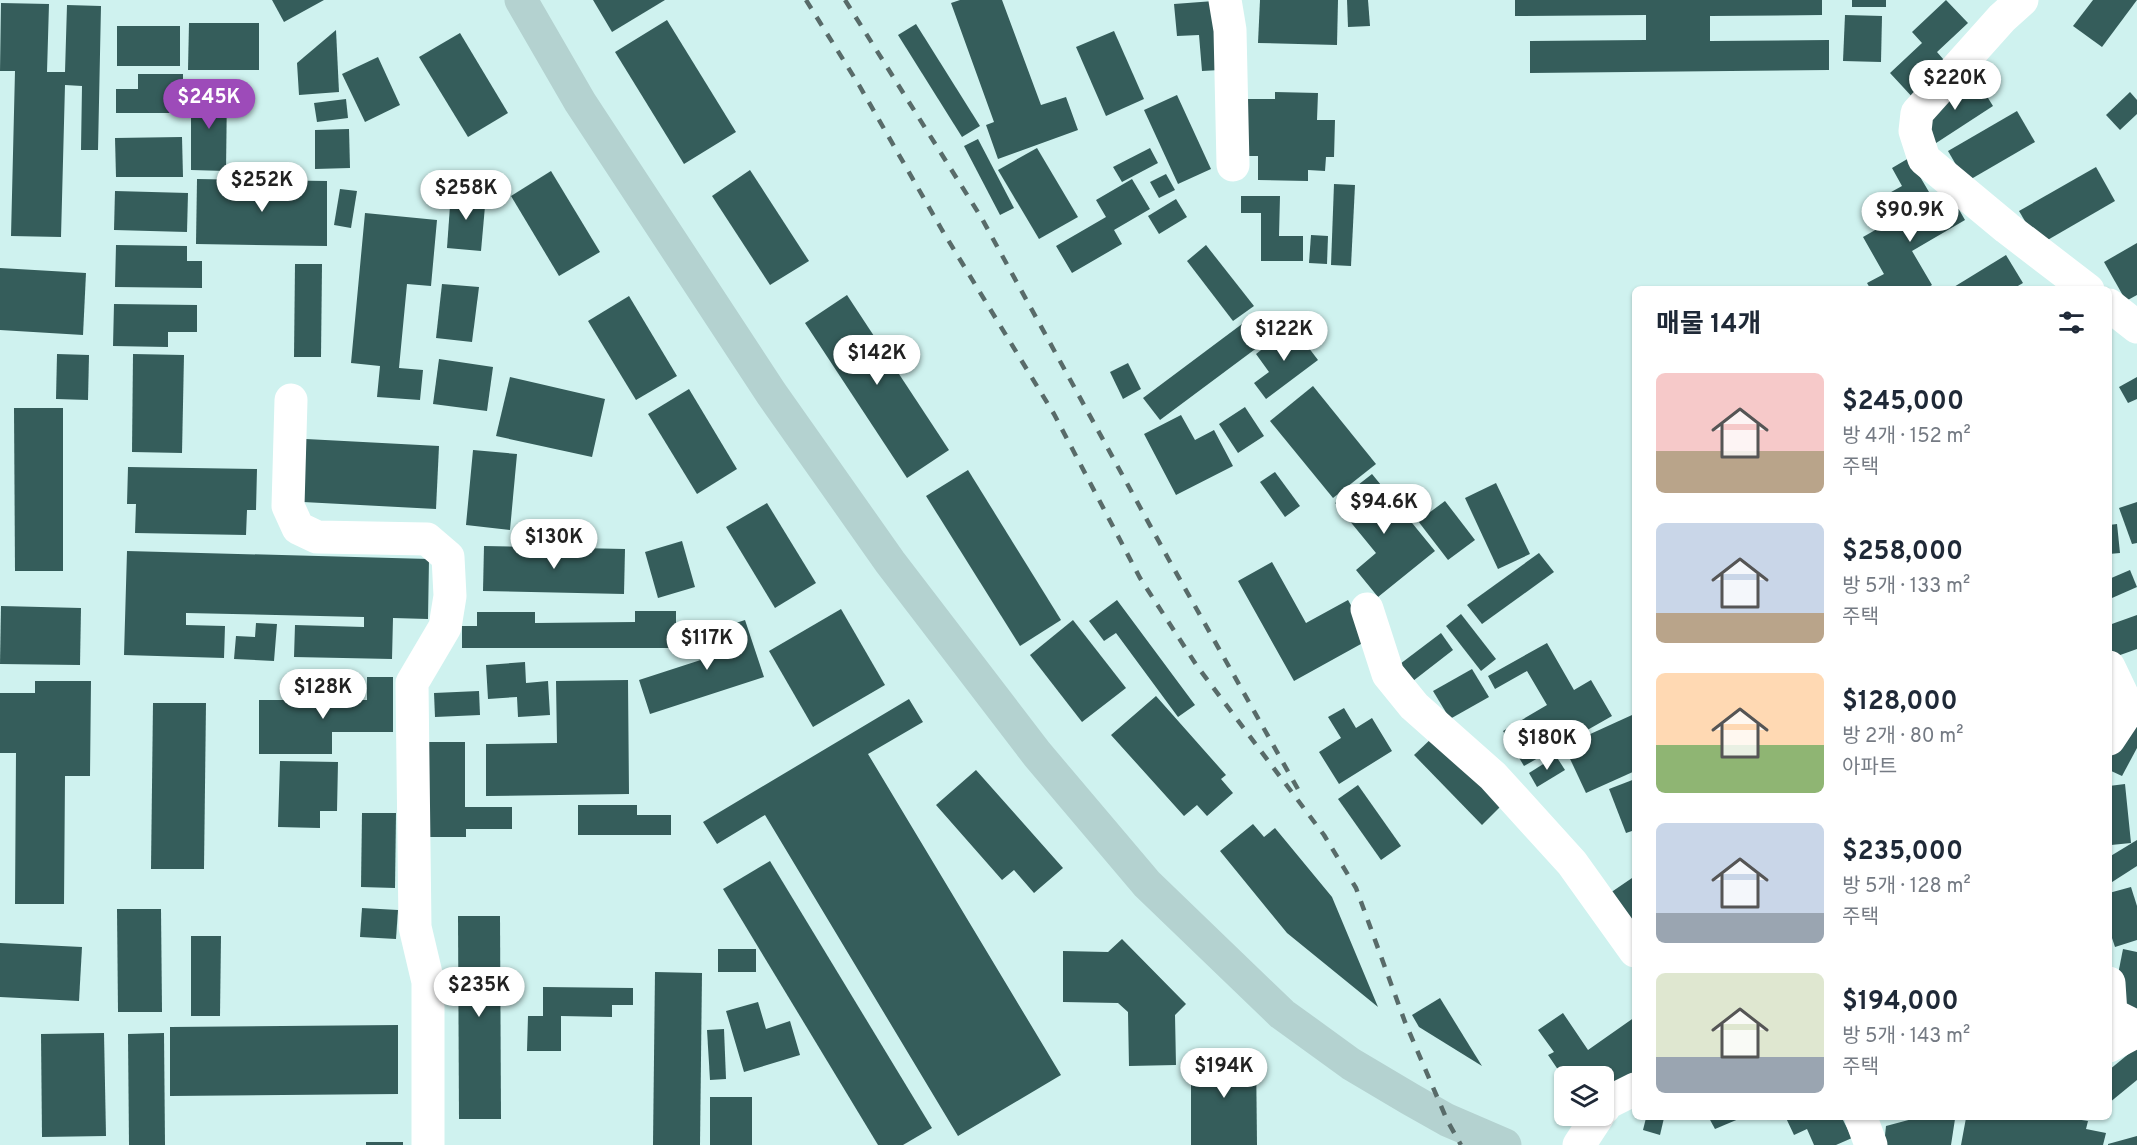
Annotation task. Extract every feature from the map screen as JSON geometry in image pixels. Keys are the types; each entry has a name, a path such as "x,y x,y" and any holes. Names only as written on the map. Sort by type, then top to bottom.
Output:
{"main road":[{"path":"521,0 580,102 771,393 890,562 1037,754 1147,884 1282,1014 1452,1132 1505,1145"}],"street":[{"path":"1225,0 1230,30 1233,165"},
{"path":"2022,0 2002,18 1917,113 1915,131 1924,159 2007,228 2083,286"},
{"path":"2112,307 2137,327"},
{"path":"291,400 288,506 298,528 317,537 427,539 448,557 450,596 445,627 412,682 415,927 428,982 428,1145"},
{"path":"1367,609 1388,674 1414,706 1493,776 1572,863 1632,947"},
{"path":"2112,672 2133,707 2112,735"},
{"path":"2112,1014 2137,1029 2112,1044"},
{"path":"1614,1100 1632,1090"},
{"path":"1579,1145 1591,1126"}],"building":[{"path":"272,0 324,0 284,22"},
{"path":"593,0 665,0 612,32"},
{"path":"960,0 1002,0 1041,105 1066,97 1078,130 998,159 986,125 994,122 951,3"},
{"path":"1260,0 1338,0 1337,45 1258,43"},
{"path":"1347,0 1368,0 1370,26 1348,27"},
{"path":"1515,0 1822,0 1822,15 1710,16 1710,41 1829,40 1829,70 1530,73 1530,41 1646,40 1646,15 1515,16"},
{"path":"1852,0 1886,0 1886,7 1852,7"},
{"path":"1946,0 1968,23 1937,52 1950,67 1915,100 1890,73 1922,43 1912,32"},
{"path":"2093,0 2137,0 2102,47 2073,26"},
{"path":"1214,1 1220,70 1202,71 1199,35 1177,36 1174,4"},
{"path":"1,3 49,4 47,72 65,72 67,5 101,6 98,150 81,150 82,86 65,85 61,237 11,236 15,71 0,71"},
{"path":"1845,15 1882,16 1881,62 1843,61"},
{"path":"667,20 736,132 684,164 615,52"},
{"path":"189,23 259,23 259,70 188,70"},
{"path":"916,24 980,126 962,137 898,35"},
{"path":"117,26 180,26 180,66 117,66"},
{"path":"336,30 339,92 299,95 297,63"},
{"path":"1114,31 1144,99 1106,116 1076,47"},
{"path":"460,33 508,113 468,137 419,57"},
{"path":"378,57 400,105 365,122 342,74"},
{"path":"138,74 183,74 183,113 116,113 116,89 138,89"},
{"path":"1975,77 1993,106 1930,147 1919,124 1945,95"},
{"path":"191,90 227,90 226,171 191,170"},
{"path":"1275,92 1318,93 1317,120 1335,120 1334,157 1326,157 1325,171 1308,170 1308,181 1258,180 1258,156 1246,156 1248,99 1275,99"},
{"path":"2130,92 2137,100 2137,114 2120,130 2106,115"},
{"path":"1177,95 1211,169 1178,184 1144,110"},
{"path":"346,99 348,118 317,122 314,103"},
{"path":"2017,111 2035,142 1966,182 1948,151"},
{"path":"349,129 350,168 315,169 315,130"},
{"path":"182,137 183,177 116,177 115,138"},
{"path":"978,139 1014,208 1000,215 964,146"},
{"path":"1037,148 1078,217 1039,239 998,170"},
{"path":"1150,148 1158,163 1122,182 1113,167"},
{"path":"1909,158 1929,192 1883,218 1873,202 1902,186 1892,168"},
{"path":"2096,167 2115,201 2039,245 2019,211"},
{"path":"750,170 809,261 770,285 712,196"},
{"path":"551,171 600,252 559,276 511,196"},
{"path":"1166,174 1175,190 1159,198 1150,182"},
{"path":"197,179 327,181 327,246 196,244"},
{"path":"1132,179 1150,209 1114,230 1122,244 1072,273 1056,246 1106,217 1096,200"},
{"path":"1334,184 1355,185 1351,266 1331,265"},
{"path":"340,189 357,191 351,228 334,225"},
{"path":"1947,189 1965,220 1912,251 1932,285 1930,286 1869,286 1867,283 1884,274 1863,237"},
{"path":"115,191 188,193 187,232 114,230"},
{"path":"451,192 486,195 481,251 447,248"},
{"path":"1241,196 1280,196 1279,236 1303,236 1303,261 1261,261 1261,213 1241,213"},
{"path":"1176,199 1187,217 1159,234 1148,216"},
{"path":"365,213 437,220 431,286 407,284 399,368 423,370 420,400 377,397 380,366 351,363"},
{"path":"1311,235 1328,236 1327,264 1309,263"},
{"path":"2137,243 2137,295 2126,301 2104,262"},
{"path":"116,245 187,246 187,261 202,261 202,288 115,287"},
{"path":"1206,245 1254,306 1233,321 1187,261"},
{"path":"2006,255 2023,283 2018,286 1956,286"},
{"path":"295,264 322,264 321,357 294,357"},
{"path":"0,268 86,273 83,335 0,330"},
{"path":"442,284 479,287 472,342 436,338"},
{"path":"847,295 949,450 907,478 805,323"},
{"path":"629,296 677,376 636,400 588,321"},
{"path":"114,304 197,305 197,332 168,332 168,347 113,346"},
{"path":"1242,324 1258,347 1160,420 1143,398"},
{"path":"1292,326 1318,360 1266,399 1254,383 1269,372 1256,354"},
{"path":"57,354 89,355 88,400 56,399"},
{"path":"133,354 184,355 182,453 132,452"},
{"path":"439,359 493,367 487,411 433,404"},
{"path":"1128,363 1141,389 1123,399 1110,372"},
{"path":"510,377 605,399 592,457 496,436"},
{"path":"2137,377 2137,399 2128,403 2119,387"},
{"path":"1313,386 1376,464 1333,498 1270,421"},
{"path":"689,389 737,469 697,494 648,414"},
{"path":"1245,407 1264,436 1238,453 1219,424"},
{"path":"14,408 63,408 63,571 15,571"},
{"path":"1181,415 1195,440 1214,430 1233,466 1176,495 1144,434"},
{"path":"306,439 439,446 436,509 303,502"},
{"path":"473,450 517,454 510,530 466,525"},
{"path":"128,467 257,469 256,510 247,510 246,535 135,533 136,504 127,504"},
{"path":"968,470 1061,620 1020,646 926,496"},
{"path":"1275,472 1300,506 1285,517 1260,482"},
{"path":"1372,474 1435,551 1378,597 1356,570 1376,553 1335,503"},
{"path":"1496,483 1530,554 1498,569 1465,498"},
{"path":"1445,501 1475,540 1448,560 1418,521"},
{"path":"2137,502 2137,543 2132,544 2119,508"},
{"path":"767,503 816,583 775,608 726,527"},
{"path":"2117,524 2120,553 2112,554 2112,525"},
{"path":"682,541 695,587 658,598 645,552"},
{"path":"484,546 625,549 624,594 483,591"},
{"path":"127,551 429,559 428,619 393,618 392,659 294,657 295,625 364,627 364,617 186,613 186,625 225,626 224,658 124,655"},
{"path":"1539,553 1554,572 1482,624 1467,605"},
{"path":"1272,562 1306,623 1348,600 1370,639 1294,681 1238,581"},
{"path":"2130,570 2137,587 2112,598 2112,578"},
{"path":"1117,600 1195,705 1178,717 1116,633 1104,641 1089,621"},
{"path":"1,606 81,608 80,665 0,664"},
{"path":"841,609 885,685 813,727 769,651"},
{"path":"635,611 676,611 676,648 462,648 462,626 477,626 477,612 535,612 535,623 635,622"},
{"path":"1461,614 1496,659 1481,671 1446,626"},
{"path":"2137,615 2137,649 2112,658 2112,624"},
{"path":"745,620 764,677 650,714 639,680 713,656 705,633"},
{"path":"1073,620 1126,688 1082,722 1030,655"},
{"path":"256,623 277,624 274,661 234,659 236,636 255,637"},
{"path":"1441,633 1453,650 1413,681 1400,664"},
{"path":"1547,643 1574,690 1591,680 1612,716 1524,766 1503,731 1547,705 1527,671 1495,689 1488,676"},
{"path":"525,662 526,683 548,681 550,715 518,717 517,697 488,699 486,665"},
{"path":"1472,669 1489,697 1450,719 1433,691"},
{"path":"367,677 393,677 393,732 332,732 332,754 259,754 259,700 367,700"},
{"path":"628,680 629,794 486,796 486,744 557,743 556,681"},
{"path":"35,681 91,681 90,776 65,776 64,904 15,904 16,753 0,753 0,693 35,693"},
{"path":"479,691 480,715 435,717 434,693"},
{"path":"1156,696 1226,775 1221,779 1233,793 1207,816 1197,805 1184,816 1111,735"},
{"path":"909,699 923,722 868,754 1061,1075 958,1136 765,815 717,844 703,822"},
{"path":"153,703 206,703 204,869 151,869"},
{"path":"1344,708 1356,728 1372,718 1392,751 1339,784 1319,752 1341,738 1328,717"},
{"path":"1632,715 1632,772 1586,793 1564,746"},
{"path":"2129,720 2137,725 2137,748 2122,776 2112,771 2112,752"},
{"path":"1434,736 1501,806 1482,825 1414,755"},
{"path":"425,742 465,742 465,807 512,807 512,829 466,829 466,837 425,837"},
{"path":"1556,756 1565,770 1537,787 1529,773"},
{"path":"280,761 338,762 337,811 320,811 320,828 278,827"},
{"path":"976,770 1063,868 1034,893 1014,870 1002,880 936,805"},
{"path":"1632,780 1632,831 1626,833 1609,789"},
{"path":"2125,784 2131,843 2112,845 2112,786"},
{"path":"1358,785 1401,846 1381,860 1338,799"},
{"path":"578,805 637,805 637,815 671,815 671,835 578,835"},
{"path":"362,813 396,813 395,888 361,887"},
{"path":"1253,824 1264,837 1275,828 1332,897 1378,1007 1287,933 1220,851"},
{"path":"2137,840 2137,866 2112,882 2112,855"},
{"path":"770,861 932,1128 903,1145 878,1145 723,889"},
{"path":"1632,878 1632,926 1610,893"},
{"path":"2131,887 2137,906 2137,940 2115,947 2112,938 2112,892"},
{"path":"362,908 398,910 396,939 360,937"},
{"path":"117,909 161,909 162,1012 118,1012"},
{"path":"458,916 500,916 501,1119 459,1119"},
{"path":"191,936 221,936 220,1016 191,1016"},
{"path":"1122,939 1186,1004 1175,1015 1176,1065 1129,1066 1128,1012 1118,1003 1063,1002 1063,951 1108,952"},
{"path":"0,943 82,947 79,1001 0,997"},
{"path":"718,949 756,949 756,972 718,972"},
{"path":"2123,949 2137,952 2137,1009 2112,1005"},
{"path":"655,972 702,973 700,1145 653,1145"},
{"path":"543,987 633,988 633,1005 612,1005 612,1017 561,1016 561,1051 527,1051 528,1016 543,1016"},
{"path":"1440,998 1482,1066 1419,1027 1412,1015"},
{"path":"758,1002 766,1029 790,1021 800,1055 744,1072 726,1011"},
{"path":"1563,1013 1588,1050 1632,1019 1632,1076 1614,1088 1614,1066 1556,1066 1548,1055 1554,1052 1538,1030"},
{"path":"398,1025 398,1094 170,1096 170,1027"},
{"path":"724,1029 726,1079 710,1080 707,1030"},
{"path":"104,1033 106,1136 42,1137 41,1034"},
{"path":"164,1033 165,1145 129,1145 128,1034"},
{"path":"2137,1047 2137,1080 2112,1101 2112,1068"},
{"path":"1256,1053 1257,1145 1191,1145 1191,1054"},
{"path":"710,1097 752,1097 752,1145 710,1145"},
{"path":"1646,1120 1664,1120 1660,1135 1643,1130"},
{"path":"1710,1120 1736,1120 1715,1129"},
{"path":"1787,1120 1843,1120 1852,1138 1836,1145 1814,1145 1807,1129 1794,1135"},
{"path":"1908,1120 1955,1120 1951,1145 1884,1145 1886,1126"},
{"path":"1966,1120 2082,1120 2088,1121 2086,1129 2106,1133 2103,1145 1961,1145"},
{"path":"2137,1136 2137,1145 2108,1145 2108,1144"},
{"path":"366,1142 403,1142 403,1145 366,1145"}],"railway":[{"path":"806,0 1054,414 1140,578 1197,666 1324,835 1356,888 1405,1022 1447,1120 1461,1145"},
{"path":"845,0 981,217 1299,791"}]}
